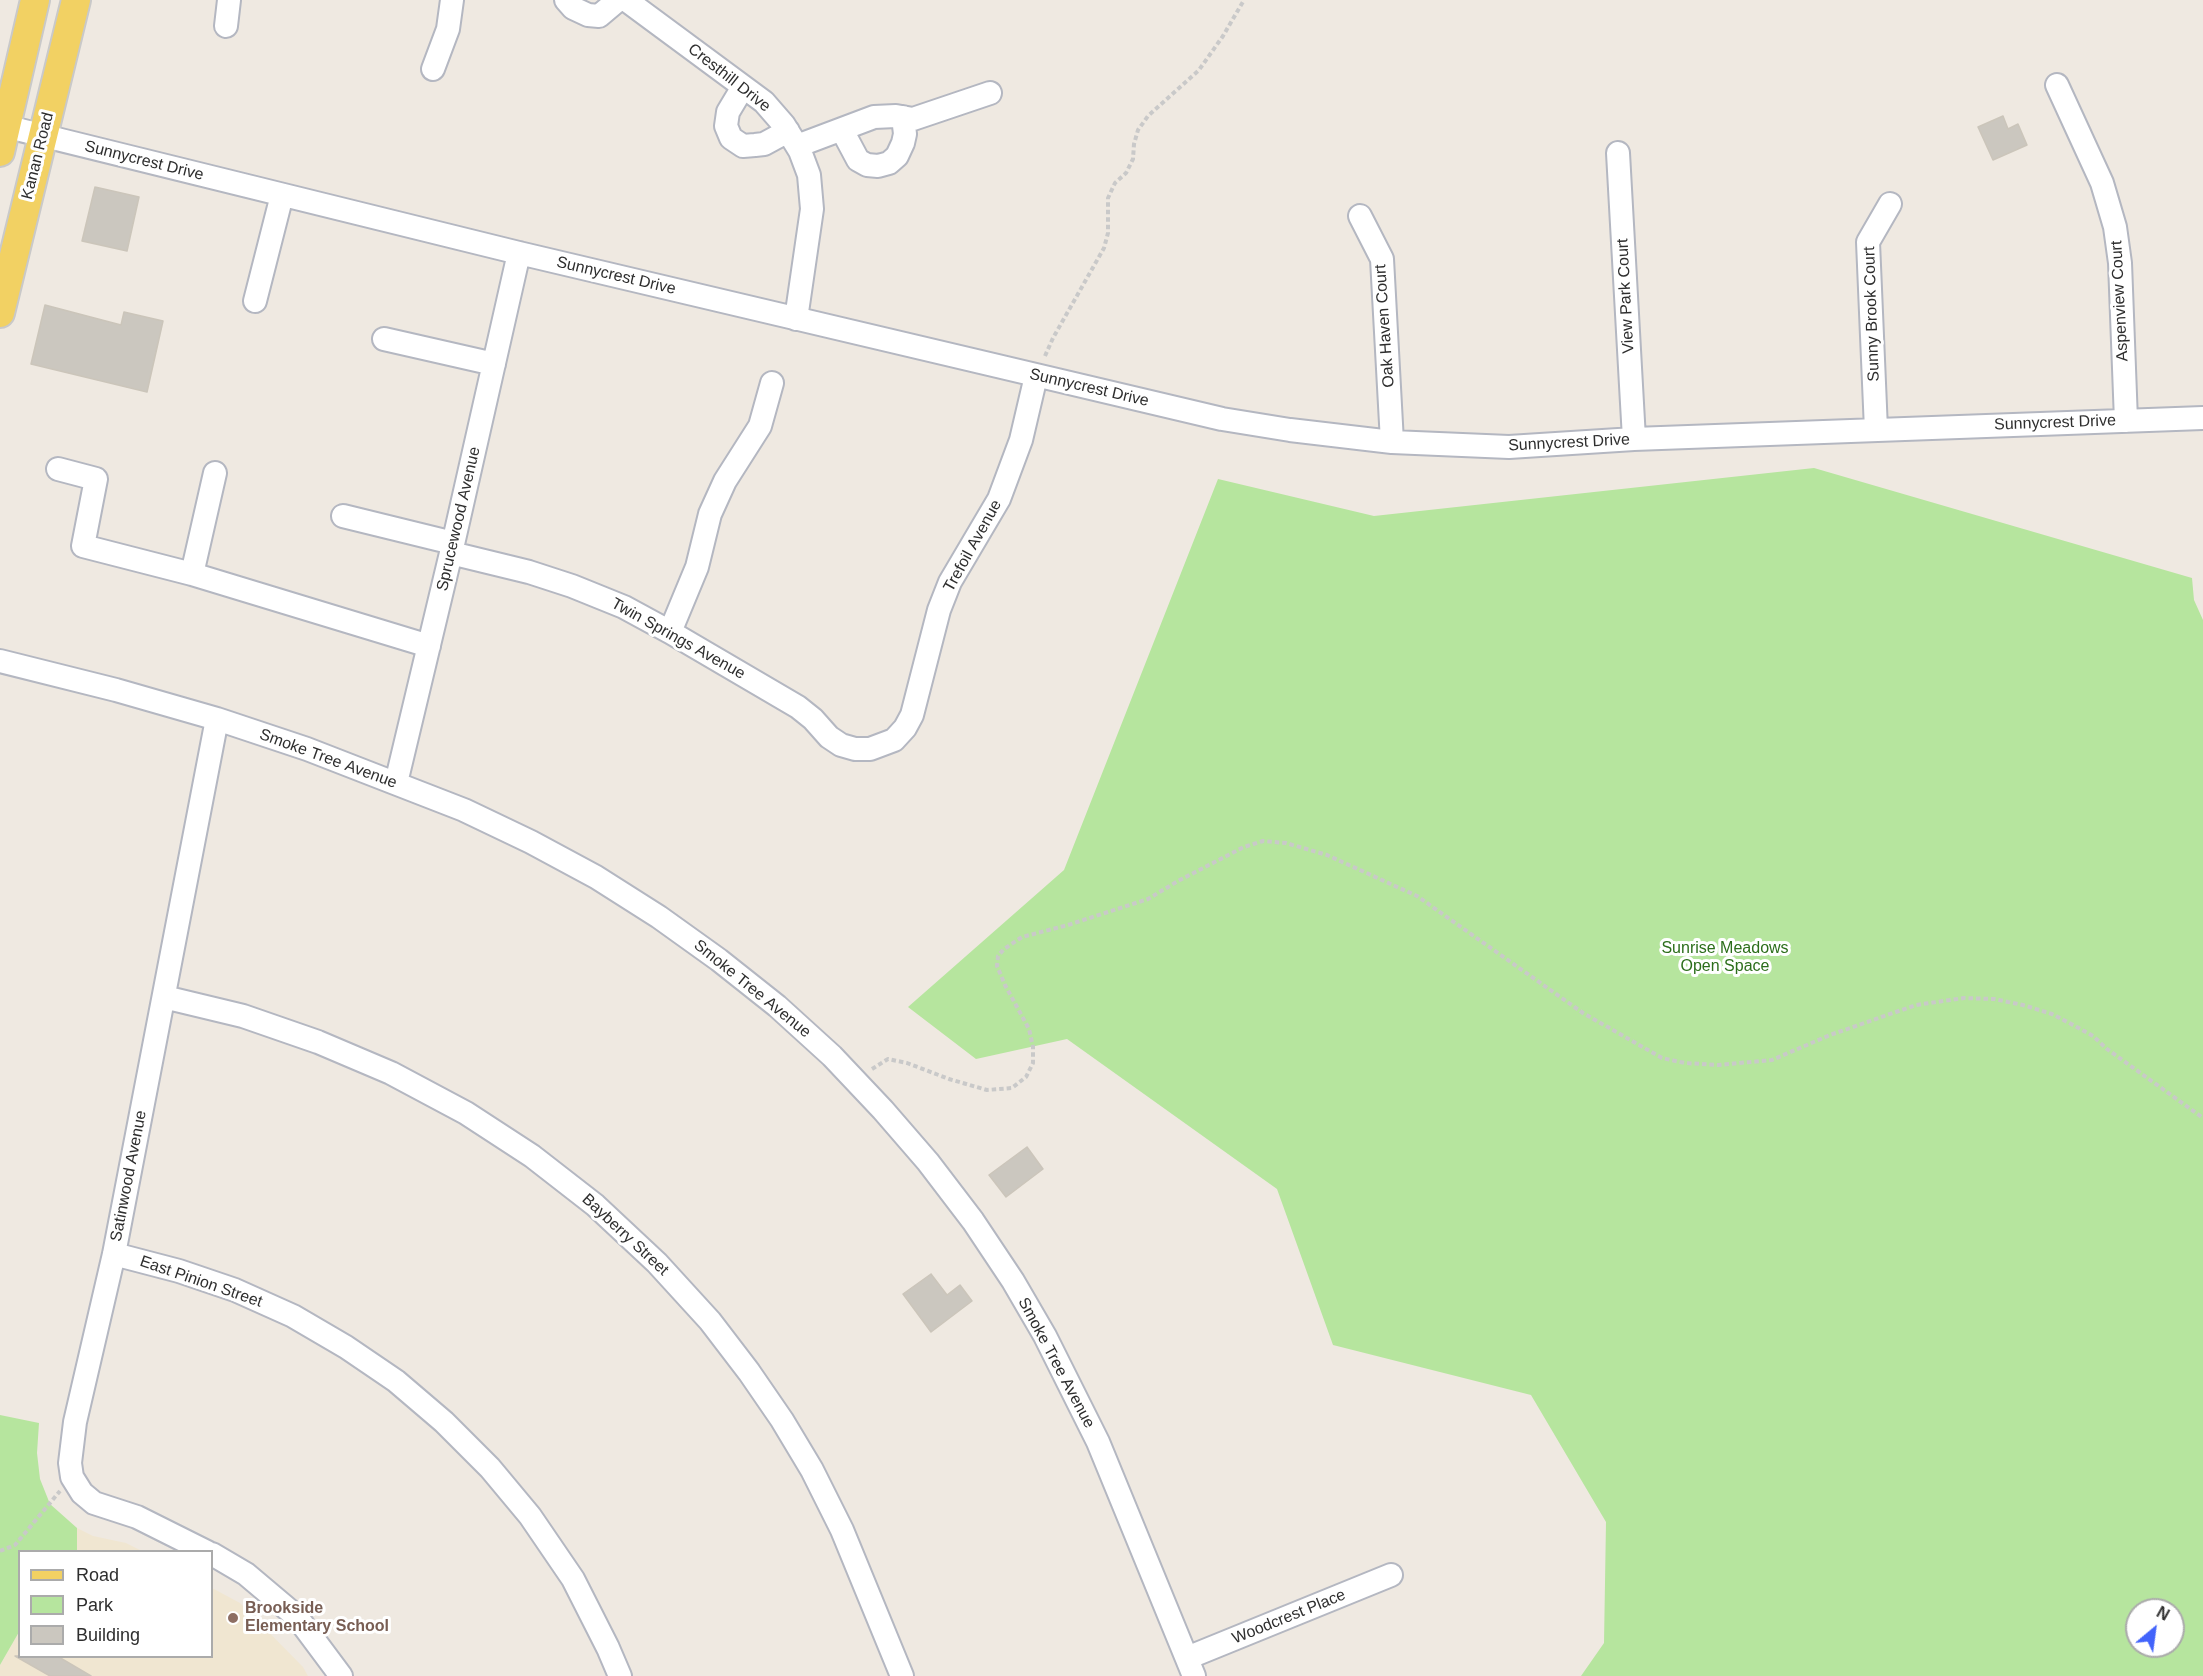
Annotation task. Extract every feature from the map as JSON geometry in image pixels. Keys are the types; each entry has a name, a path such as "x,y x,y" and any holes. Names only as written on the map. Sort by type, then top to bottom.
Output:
{"main road":[{"path":"2,135 35,0"},
{"name":"Kanan Road","path":"0,313 76,0"}],"street":[{"path":"226,26 229,0"},
{"path":"433,69 448,28 452,0"},
{"path":"566,0 573,8 588,15 599,16 618,0"},
{"name":"Cresthill Drive","path":"626,0 764,102 792,139 809,175 812,209 796,319"},
{"name":"Aspenview Court","path":"2057,85 2102,183 2115,227 2120,263 2126,421"},
{"path":"742,87 728,112 726,126 731,138 743,146 842,130 874,117 913,119 990,93"},
{"path":"842,130 858,160 867,165 878,166 889,163 897,156 905,134 903,117"},
{"name":"Sunnycrest Drive","path":"2,135 43,136 519,254 1036,376 1222,419 1290,430 1392,441 1509,447 1634,439 2203,418"},
{"name":"View Park Court","path":"1618,153 1634,439"},
{"path":"255,301 282,195"},
{"name":"Sunny Brook Court","path":"1876,430 1868,242 1890,204"},
{"name":"Oak Haven Court","path":"1360,216 1382,259 1392,441"},
{"name":"Sprucewood Avenue","path":"396,783 519,254"},
{"path":"384,339 494,364"},
{"name":"Trefoil Avenue","path":"887,742 894,740 905,728 912,715 939,610 950,582 999,500 1021,440 1036,376"},
{"path":"670,632 697,567 710,514 725,481 760,426 772,383"},
{"path":"58,469 96,479 83,546 192,574 429,646"},
{"path":"192,574 215,473"},
{"name":"Twin Springs Avenue","path":"343,516 572,586 624,607 798,707 813,719 829,737 841,745 855,749 870,749 887,742"},
{"name":"Smoke Tree Avenue","path":"0,661 116,690 217,719 307,749 464,810 596,877 659,916 777,1006 857,1082 928,1162 973,1221 1013,1281 1046,1336 1098,1442 1191,1667"},
{"name":"Satinwood Avenue","path":"72,1478 71,1453 75,1422 114,1254 217,719"},
{"name":"Bayberry Street","path":"164,997 243,1016 318,1042 391,1073 475,1119 532,1156 595,1205 657,1263 710,1321 782,1420 812,1470 842,1530 902,1676"},
{"name":"East Pinion Street","path":"114,1254 179,1271 235,1290 293,1317 346,1347 396,1381 444,1422 490,1468 530,1516 573,1579 620,1676"},
{"path":"72,1478 82,1493 94,1503 137,1517 205,1550"},
{"path":"213,1555 246,1574 297,1617 341,1676"},
{"name":"Woodcrest Place","path":"1191,1667 1391,1575"}],"path":[{"path":"1036,376 1053,338 1104,248 1108,233 1108,198 1133,159 1138,130 1149,116 1199,69 1223,36 1244,0"},
{"path":"857,1082 876,1065 888,1059 908,1063 949,1079 987,1090 1012,1088 1026,1077 1033,1063 1033,1047 1029,1029 1005,985 998,966 998,956 1004,949 1022,937 1148,899 1244,847 1263,842 1286,843 1327,855 1416,896 1583,1013 1662,1058 1685,1064 1718,1065 1772,1060 1830,1035 1916,1005 1964,998 1994,999 2033,1008 2093,1036 2203,1118"},
{"path":"0,1551 15,1545 72,1478"}],"shaded area":[{"path":"77,1528 93,1536 126,1543 140,1550 77,1550"},
{"name":"Brookside Elementary School","path":"213,1589 240,1603 303,1667 308,1676 0,1676 0,1665 18,1634 18,1658 213,1658"}],"green space":[{"name":"Sunrise Meadows Open Space","path":"1814,468 2192,578 2194,600 2203,620 2203,1676 1581,1676 1604,1643 1606,1522 1531,1395 1333,1345 1277,1189 1067,1039 976,1059 908,1007 1064,870 1218,479 1374,516"},
{"path":"0,1415 39,1423 37,1453 40,1479 50,1504 77,1528 77,1550 18,1550 18,1634 0,1665"}],"building":[{"path":"2003,116 2008,129 2018,124 2027,145 1993,160 1978,127"},
{"path":"95,187 139,197 127,251 82,241"},
{"path":"45,305 121,325 124,312 163,321 147,392 31,364"},
{"path":"1027,1147 1043,1169 1006,1197 989,1175"},
{"path":"931,1274 947,1295 960,1285 972,1301 931,1332 903,1294"},
{"path":"18,1658 60,1658 91,1676 50,1676"}],"place":[{"name":"Brookside Elementary School","path":"233,1618"}]}
